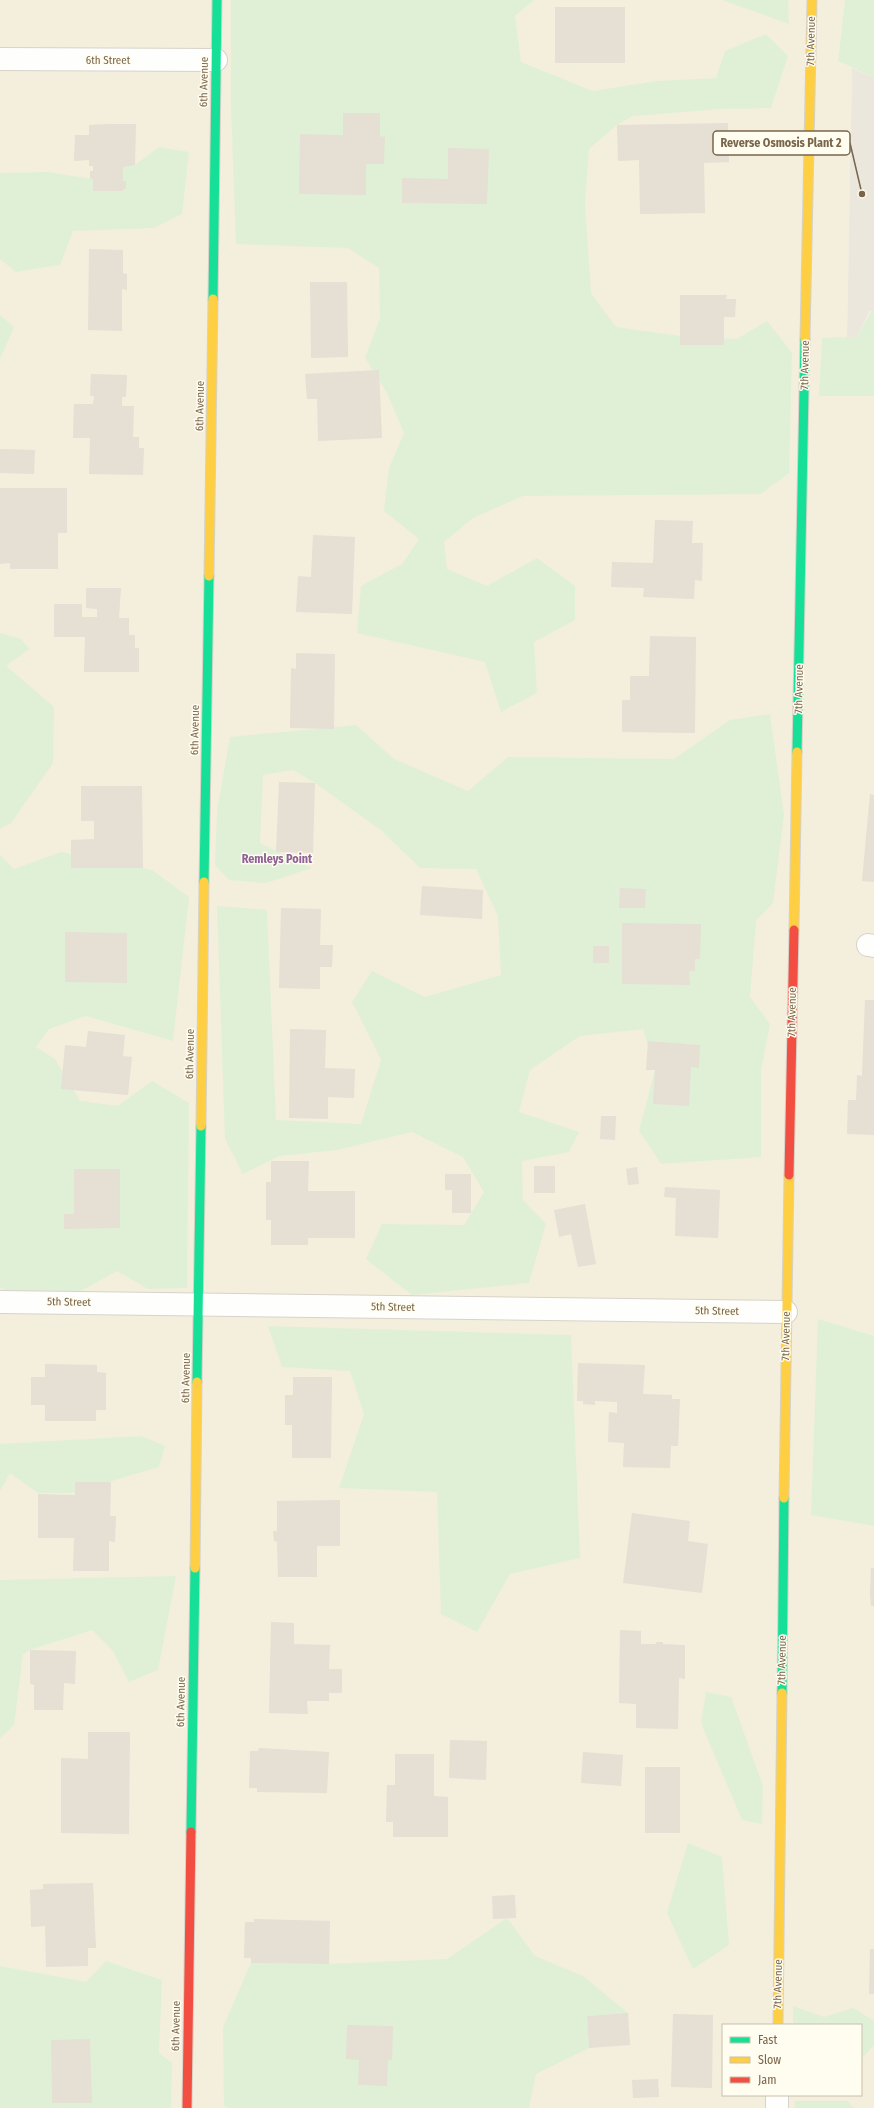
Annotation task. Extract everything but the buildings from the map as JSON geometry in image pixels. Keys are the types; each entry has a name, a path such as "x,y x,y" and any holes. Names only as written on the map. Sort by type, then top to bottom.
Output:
{"street":[{"name":"6th Avenue","path":"187,2108 217,0"},
{"name":"7th Avenue","path":"778,2024 786,1312 812,0"},
{"name":"6th Street","path":"0,59 216,60"},
{"name":"5th Street","path":"0,1302 786,1312"},
{"path":"777,2096 777,2108"}],"shaded area":[{"path":"0,0 845,0 838,61 852,68 847,338 822,338 874,395 874,2108 0,2108"},
{"path":"852,68 870,76 874,74 874,311 870,311 857,337 847,338"}],"green space":[{"path":"231,0 534,0 515,16 521,62 593,91 657,81 716,78 725,51 766,34 788,56 771,108 721,109 633,116 617,125 589,149 585,203 591,293 616,327 680,336 737,339 767,321 792,353 789,473 761,494 523,496 473,518 444,542 447,569 487,586 537,558 575,586 575,620 534,642 537,693 501,712 485,662 357,633 361,586 402,564 419,539 384,511 389,468 404,433 387,393 365,358 380,318 379,268 348,248 236,244 231,106"},
{"path":"722,0 788,0 789,24"},
{"path":"845,0 874,0 874,74 870,76 838,61"},
{"path":"159,147 189,152 182,214 154,228 73,231 60,265 16,272 0,259 0,173 47,172 93,179 93,191 123,191 123,189 126,189 126,182 123,181 123,167 135,165"},
{"path":"871,311 874,311 874,396 819,396 822,338 857,337"},
{"path":"0,315 14,327 0,359"},
{"path":"0,633 21,639 29,649 6,666 54,707 53,763 11,823 0,829"},
{"path":"770,714 784,815 773,903 756,921 750,997 770,1024 761,1071 761,1157 661,1164 639,1131 655,1070 643,1029 580,1036 530,1070 519,1112 579,1132 569,1152 522,1161 523,1200 546,1224 529,1283 412,1295 366,1259 382,1224 464,1225 484,1192 463,1157 412,1132 337,1150 279,1156 243,1174 225,1139 217,906 267,910 276,1120 361,1124 381,1060 352,1002 372,971 425,997 501,975 498,916 476,869 420,868 382,831 315,783 293,770 263,775 260,843 312,868 266,883 229,880 215,865 217,811 230,737 356,725 394,759 468,791 508,757 674,759 730,720"},
{"path":"61,852 152,870 189,897 173,1041 86,1016 49,1029 36,1047 55,1059 80,1101 118,1106 152,1081 189,1103 187,1288 148,1289 117,1271 79,1292 8,1292 0,1287 0,855 14,869"},
{"path":"818,1319 874,1336 874,1526 811,1515"},
{"path":"268,1326 571,1335 580,1558 510,1574 477,1632 441,1614 437,1492 339,1488 364,1414 350,1371 282,1367"},
{"path":"141,1436 165,1446 159,1467 72,1493 38,1493 10,1473 0,1491 0,1444"},
{"path":"176,1576 158,1670 129,1682 113,1651 92,1630 30,1650 23,1654 14,1725 0,1738 0,1580"},
{"path":"706,1692 731,1697 763,1786 762,1824 742,1820 701,1723"},
{"path":"688,1843 722,1857 729,1945 693,1969 667,1913"},
{"path":"507,1918 535,1956 583,1976 628,2013 587,2016 589,2048 536,2074 529,2108 228,2108 224,2106 223,2027 251,1963 329,1964 447,1959"},
{"path":"106,1961 162,1980 159,2053 172,2063 171,2108 0,2108 0,1966 86,1982"},
{"path":"793,2006 824,2017 853,2008 874,2021 874,2045 862,2058 862,2024 793,2024"},
{"path":"795,2101 848,2101 853,2108 795,2108"}],"traffic: fast":[{"path":"213,299 217,0"},
{"path":"797,752 805,339"},
{"path":"204,882 209,576"},
{"path":"197,1382 201,1126"},
{"path":"782,1693 784,1498"},
{"path":"191,1832 195,1568"}],"traffic: slow":[{"path":"805,339 812,0"},
{"path":"209,576 213,299"},
{"path":"794,930 797,752"},
{"path":"201,1126 204,882"},
{"path":"784,1498 789,1175"},
{"path":"195,1568 197,1382"},
{"path":"778,2024 782,1693"}],"traffic: jam":[{"path":"789,1175 794,930"},
{"path":"187,2108 191,1832"}],"place":[{"name":"Reverse Osmosis Plant 2","path":"862,194"}],"district":[{"name":"Remleys Point","path":"277,859"}]}
